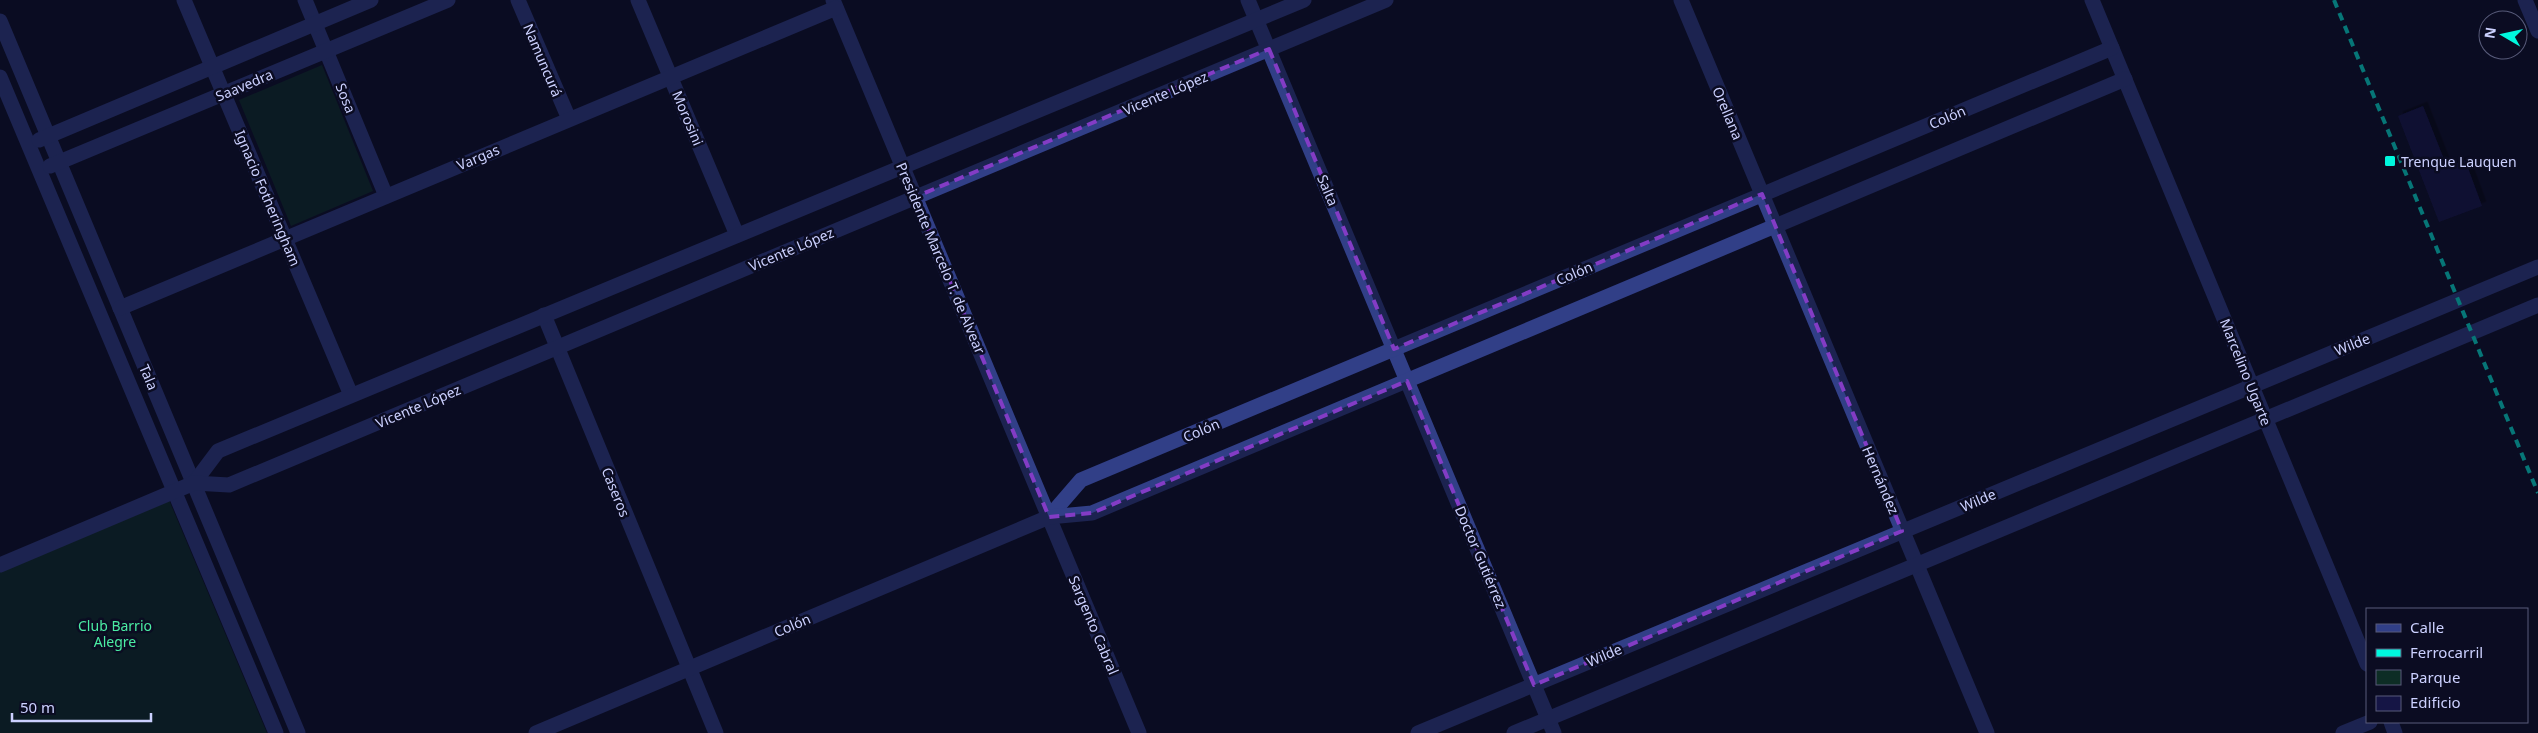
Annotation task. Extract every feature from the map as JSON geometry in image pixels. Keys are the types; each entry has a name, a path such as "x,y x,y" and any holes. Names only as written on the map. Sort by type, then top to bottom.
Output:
{"street":[{"name":"Ignacio Fotheringham","path":"184,0 351,395"},
{"name":"Sosa","path":"305,0 386,196"},
{"name":"Saavedra","path":"28,144 371,0"},
{"name":"Saavedra","path":"40,170 448,0"},
{"name":"Namuncurá","path":"518,0 569,119"},
{"name":"Morosini","path":"638,0 737,235"},
{"name":"Salta","path":"1248,0 1407,381"},
{"path":"194,483 218,451 1304,0"},
{"name":"Vicente López","path":"0,565 194,483 229,485 1386,0"},
{"name":"Orellana","path":"1681,0 1775,226"},
{"name":"Marcelino Ugarte","path":"2092,0 2366,662"},
{"path":"2525,0 2538,31"},
{"name":"Vargas","path":"120,308 670,76 834,4"},
{"name":"Presidente Marcelo T. de Alvear","path":"834,4 1048,517"},
{"name":"Tala","path":"0,21 298,733"},
{"name":"Colón","path":"1048,517 1081,480 2112,48"},
{"name":"Tala","path":"0,77 276,733"},
{"name":"Colón","path":"536,733 1048,517 1092,513 2125,79"},
{"name":"Hernández","path":"1775,226 1987,733"},
{"name":"Wilde","path":"1418,733 2538,266"},
{"path":"1514,733 2538,306"},
{"name":"Caseros","path":"544,315 716,733"},
{"name":"Doctor Gutiérrez","path":"1407,381 1554,733"},
{"name":"Sargento Cabral","path":"1048,517 1139,733"},
{"path":"2343,733 2368,723"}],"highlighted area":[{"path":"1269,49 1394,349 1762,194 1902,531 1534,685 1407,381 1092,513 1049,517 915,197"}],"green space":[{"path":"322,65 373,191 291,226 239,100"},
{"name":"Club Barrio Alegre","path":"169,500 267,733 0,733 0,572"}],"building":[{"path":"2423,106 2447,167 2465,160 2482,206 2439,222 2398,116"}],"railway":[{"path":"2334,0 2538,493"}],"place":[{"name":"Trenque Lauquen","path":"2390,161"}]}
